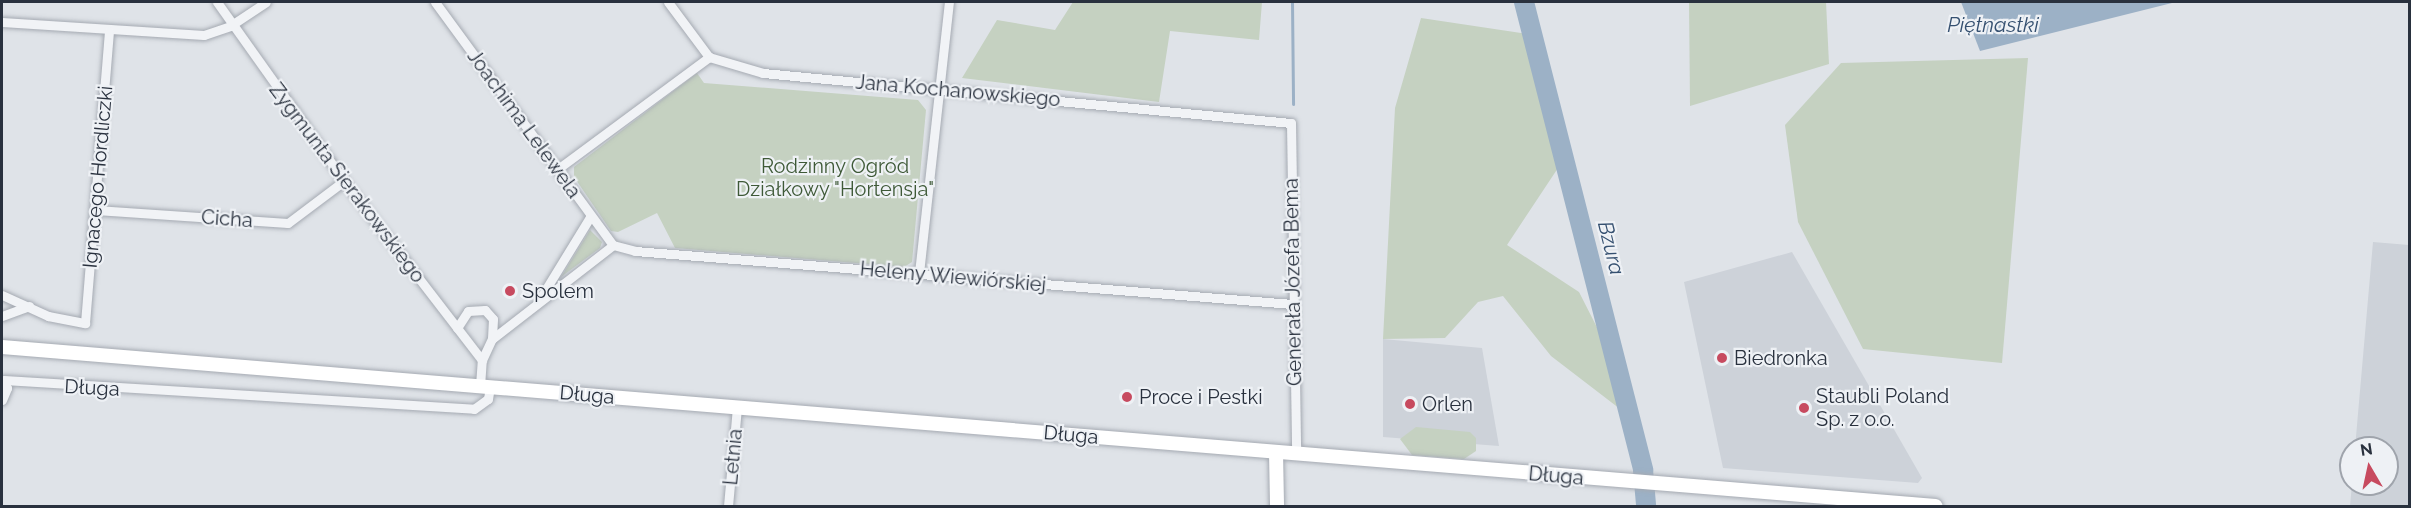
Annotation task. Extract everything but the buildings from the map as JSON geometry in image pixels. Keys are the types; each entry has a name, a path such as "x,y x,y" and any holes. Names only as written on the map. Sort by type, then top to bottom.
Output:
{"main road":[{"name":"Długa","path":"2,347 1935,507"},
{"path":"1276,452 1277,507"}],"street":[{"name":"Zygmunta Sierakowskiego","path":"217,2 230,26 344,181 482,360"},
{"path":"2,22 109,31 204,35 230,26 266,2"},
{"name":"Joachima Lelewela","path":"435,2 559,168 590,218 613,245"},
{"path":"559,168 708,57 668,2"},
{"path":"919,273 949,2"},
{"name":"Ignacego Hordliczki","path":"29,306 85,323 109,31"},
{"name":"Jana Kochanowskiego","path":"708,57 763,73 1278,122"},
{"name":"Generała Józefa Bema","path":"1278,122 1291,123 1296,454"},
{"name":"Cicha","path":"96,210 288,223 344,181"},
{"path":"538,302 590,218"},
{"path":"492,339 613,245"},
{"name":"Heleny Wiewiórskiej","path":"613,245 635,251 1293,304"},
{"path":"2,295 29,306"},
{"path":"2,316 29,306"},
{"path":"457,328 468,311 485,310 494,320 492,339 482,360 485,386"},
{"path":"2,400 7,388 3,380"},
{"name":"Długa","path":"3,380 474,409 488,399 485,386"},
{"name":"Letnia","path":"728,507 737,407"}],"shaded area":[{"path":"2373,242 2409,245 2409,506 2350,506 2351,496 2399,496 2399,436 2356,436"},
{"path":"1792,252 1922,478 1918,483 1723,468 1684,282"},
{"path":"1383,339 1482,348 1499,446 1383,437"}],"green space":[{"path":"1073,2 1262,2 1259,40 1170,31 1159,102 962,78 997,20 1055,30"},
{"path":"1689,2 1826,2 1829,64 1690,106"},
{"path":"1421,18 1528,34 1560,165 1507,245 1579,292 1609,351 1624,412 1551,356 1503,296 1478,302 1445,338 1383,339 1395,108"},
{"path":"2028,58 2002,363 1863,349 1798,222 1785,125 1841,63"},
{"name":"Rodzinny Ogród Działkowy \"Hortensja\"","path":"697,73 704,83 918,100 926,110 912,262 904,267 675,248 657,213 618,232 611,231 574,177 574,167"},
{"path":"590,230 602,242 600,248 561,277"},
{"path":"1416,427 1470,432 1476,438 1476,451 1464,459 1412,455 1400,439"}],"water":[{"name":"Piętnastki","path":"1961,2 2176,2 1980,51"}],"waterway":[{"path":"1292,2 1293,104"},
{"name":"Bzura","path":"1524,2 1643,470 1646,506"}],"place":[{"name":"Spolem","path":"510,291"},
{"name":"Biedronka","path":"1722,358"},
{"name":"Proce i Pestki","path":"1127,397"},
{"name":"Orlen","path":"1410,404"},
{"name":"Staubli Poland Sp. z o.o.","path":"1804,408"}]}
